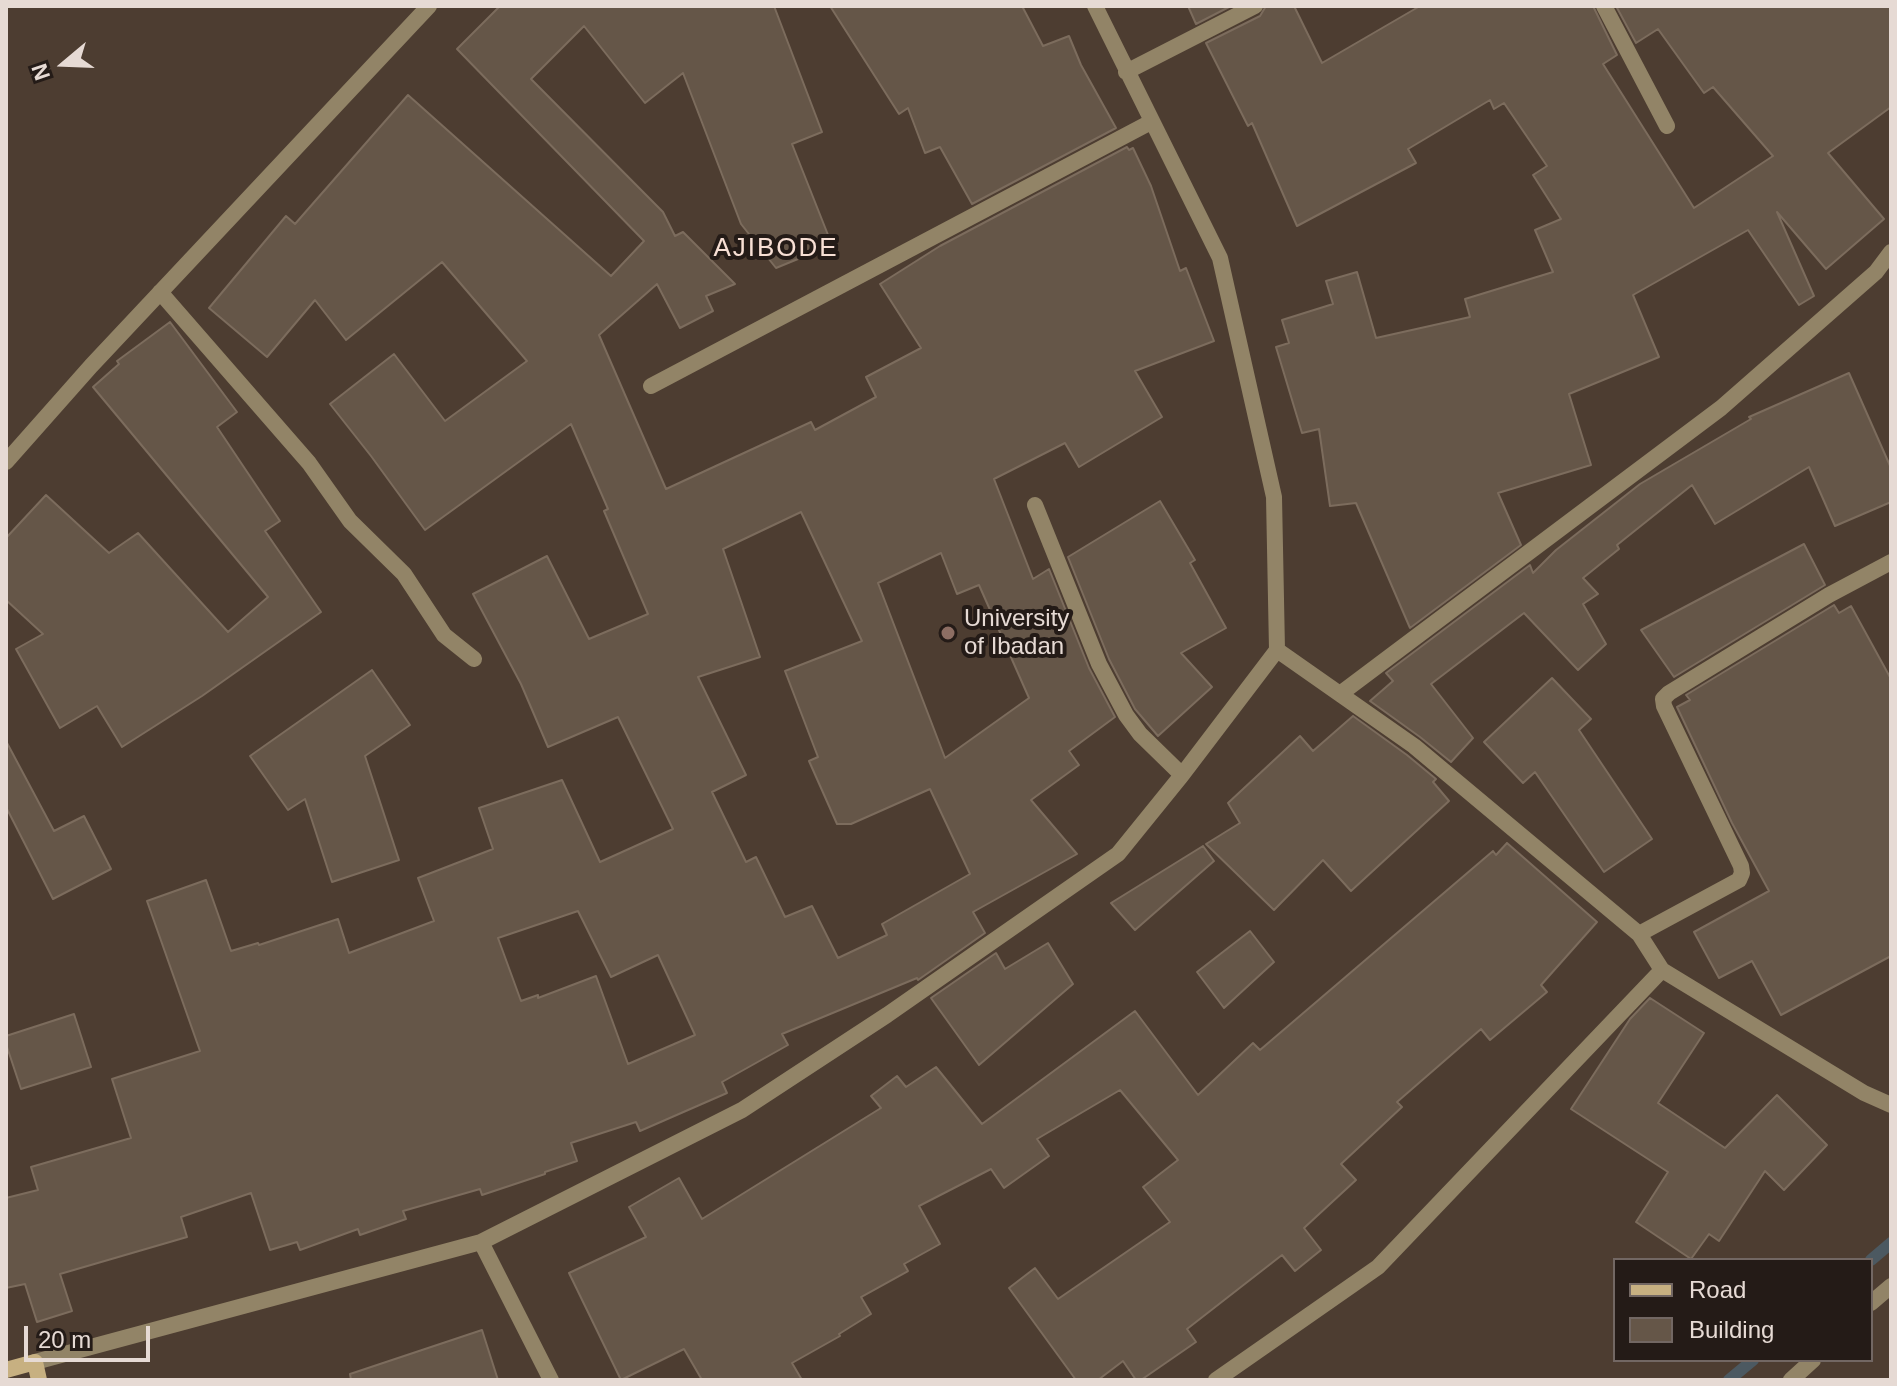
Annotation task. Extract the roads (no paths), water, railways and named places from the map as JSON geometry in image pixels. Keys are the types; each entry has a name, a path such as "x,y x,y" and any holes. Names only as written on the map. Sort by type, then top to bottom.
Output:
{"street":[{"path":"6,462 160,292 429,6"},
{"path":"6,1370 481,1242 742,1110 887,1015 1118,854 1182,775 1277,650 1274,497 1220,258 1095,6"},
{"path":"1126,72 1255,6"},
{"path":"1604,6 1667,126"},
{"path":"651,386 1151,122"},
{"path":"1340,694 1721,408 1876,272 1891,252"},
{"path":"160,292 309,463 350,521 404,574 444,635 474,659"},
{"path":"1035,505 1099,664 1126,715 1140,734 1182,775"},
{"path":"1639,934 1739,880 1742,873 1663,699 1829,595 1891,562"},
{"path":"1277,650 1414,746 1639,934 1662,970 1864,1093 1891,1105"},
{"path":"1216,1380 1378,1267 1662,970"},
{"path":"481,1242 551,1380"},
{"path":"1873,1301 1891,1286"},
{"path":"35,1362 39,1380"},
{"path":"1791,1380 1811,1362"}],"waterway":[{"path":"1873,1258 1891,1243"},
{"path":"1729,1380 1751,1362"}],"place":[{"name":"University of Ibadan","path":"948,633"}],"district":[{"name":"AJIBODE","path":"776,249"}]}
